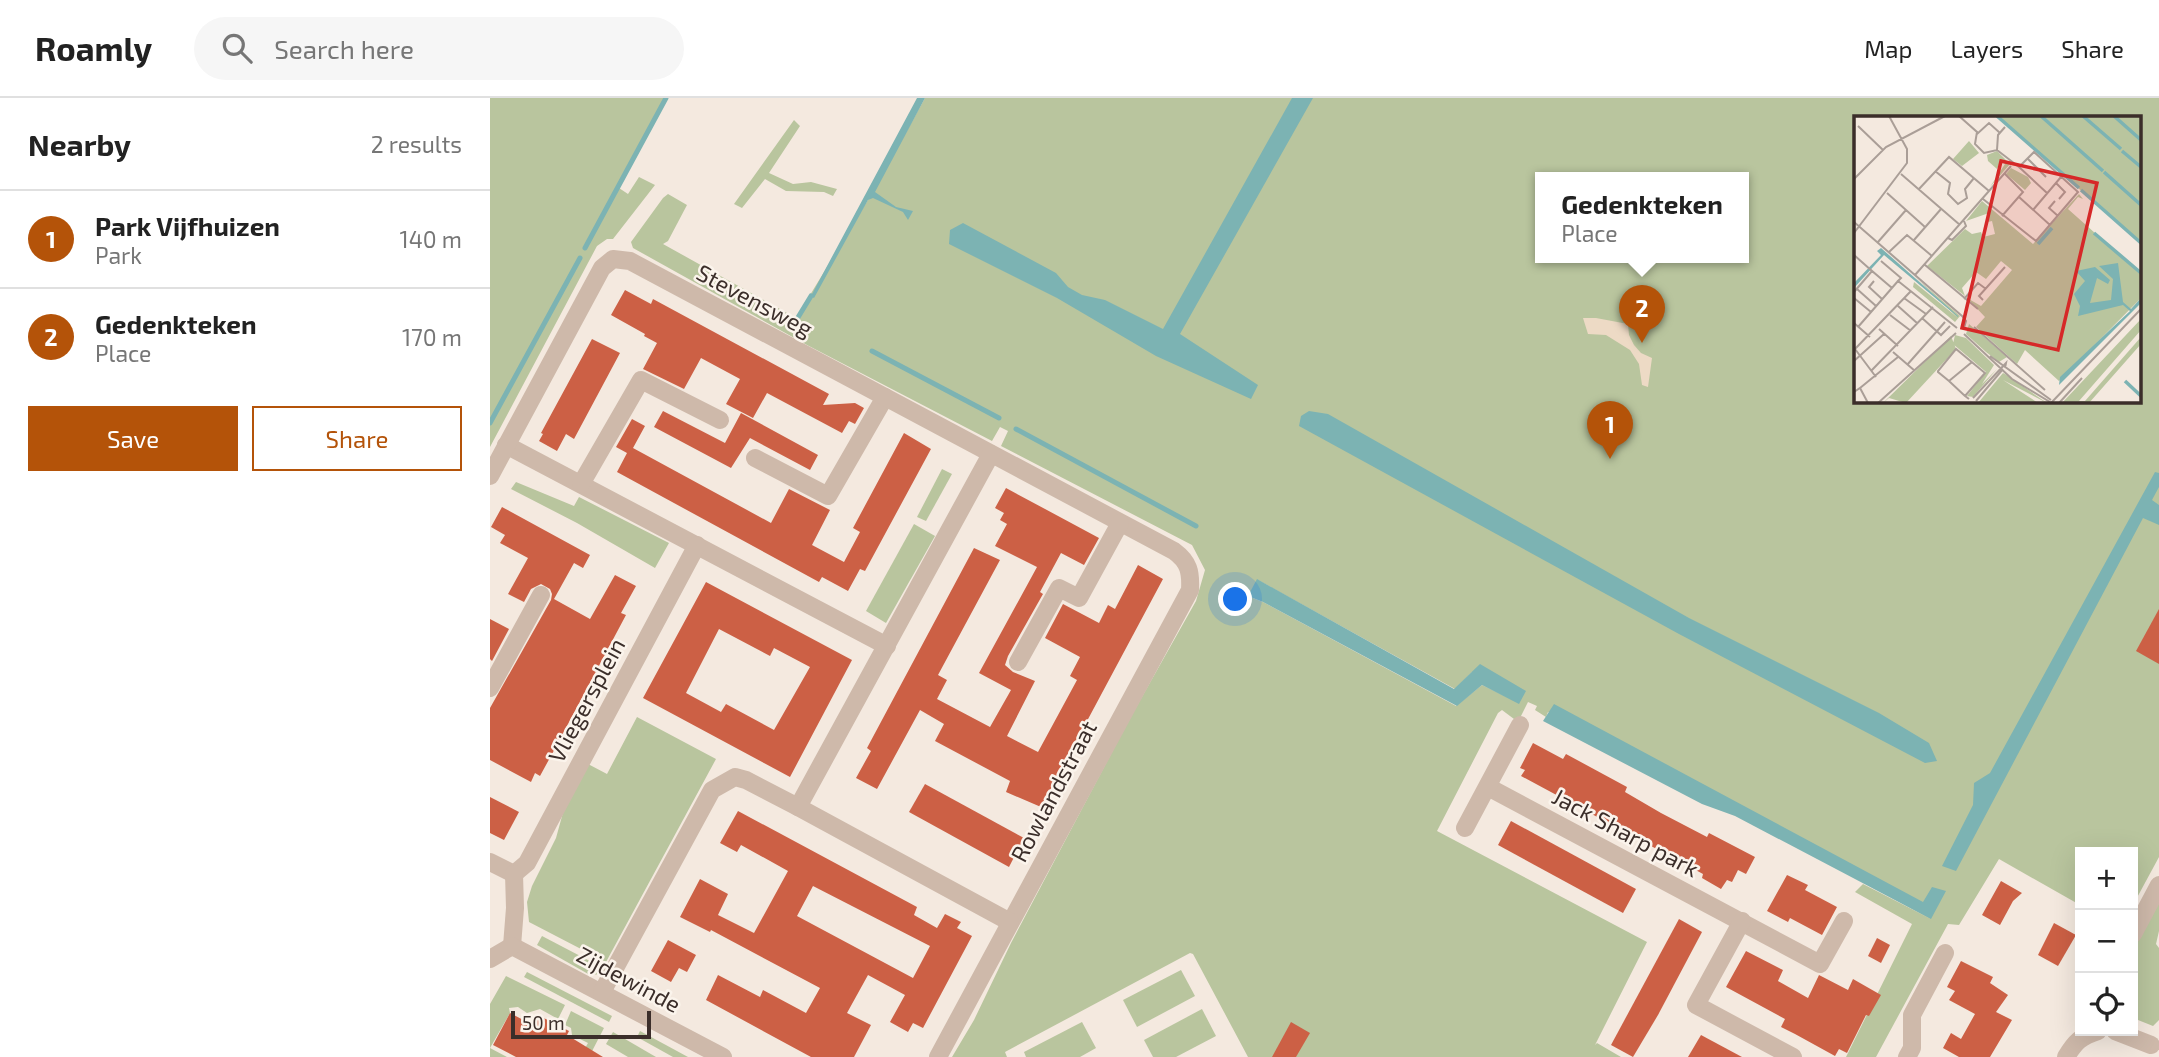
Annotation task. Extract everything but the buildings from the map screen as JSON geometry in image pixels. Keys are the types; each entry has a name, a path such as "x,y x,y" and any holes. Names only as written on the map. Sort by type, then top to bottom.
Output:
{"street":[{"name":"Stevensweg","path":"506,445 602,268 613,259 630,261 1174,551"},
{"path":"581,484 641,380 720,420"},
{"path":"755,458 828,496 885,397"},
{"path":"490,476 506,445 887,646"},
{"path":"797,807 991,454"},
{"path":"1018,662 1059,588 1079,598 1120,523"},
{"name":"Vliegersplein","path":"514,874 527,863 697,545"},
{"name":"Rowlandstraat","path":"938,1057 1190,590 1191,573 1185,559 1174,551"},
{"path":"490,688 541,595"},
{"path":"1465,828 1520,725"},
{"path":"602,992 712,790 735,777 746,780 1010,922"},
{"name":"Jack Sharp park","path":"1488,787 1742,920 1820,964 1844,921"},
{"path":"490,862 514,874 515,908 512,946 490,959"},
{"path":"2138,925 2159,885"},
{"path":"1742,920 1696,1005 1793,1057"},
{"name":"Zijdewinde","path":"512,946 723,1057"},
{"path":"1907,1057 1912,1048 1912,1016 1945,953"},
{"path":"2066,1057 2082,1036"},
{"path":"2128,1036 2152,1045"}],"green space":[{"path":"490,98 667,98 619,188 628,194 639,177 655,185 613,239 607,239 597,246 490,447"},
{"path":"925,98 2159,98 2159,857 2138,896 2138,847 2075,847 2075,902 1999,859 1959,925 1948,924 1876,1057 1846,1057 1912,924 1855,892 1863,884 1931,919 1548,712 1546,717 1535,710 1537,706 1528,702 1518,722 1502,710 1498,713 1437,831 1647,942 1595,1045 1597,1043 1621,1057 1248,1057 1193,954 1190,953 1005,1052 1007,1057 952,1057 974,1020 1011,943 1130,718 1196,601 1205,570 1192,545 1001,446 1008,431 1000,427 992,441 807,345 633,248 631,242 668,194 687,205 668,241 663,244 796,318 877,185","holes":["1258,580 1455,689 1472,672 1519,703 1482,685 1456,706 1248,596"]},
{"path":"794,120 800,126 769,173 793,184 811,182 837,189 833,196 824,192 786,191 765,179 742,208 734,204"},
{"path":"942,469 952,474 926,521 917,517"},
{"path":"516,482 574,506 579,497 669,543 655,568 511,489"},
{"path":"914,524 935,536 886,623 866,611"},
{"path":"637,717 716,759 606,962 529,922 527,902 556,838 564,809 588,764 607,774"},
{"path":"2159,900 2159,931 2156,944 2159,948 2159,1020 2153,1026 2138,1020 2138,940"},
{"path":"542,936 607,970 602,974 590,975 537,945"},
{"path":"1181,970 1195,996 1137,1027 1123,1000"},
{"path":"527,972 612,1016 609,1022 524,977"},
{"path":"506,976 565,1005 558,1019 540,1009 527,1013 518,1007 509,1008 510,1013 490,1048 490,1004"},
{"path":"1202,1009 1216,1036 1176,1057 1153,1057 1144,1040"},
{"path":"571,1011 604,1028 589,1057 580,1057 588,1043 572,1035 571,1028 565,1025"},
{"path":"1082,1022 1096,1048 1080,1057 1026,1057 1024,1052"},
{"path":"640,1031 688,1057 673,1057 637,1037"},
{"path":"613,1032 656,1057 628,1057 606,1044"},
{"path":"490,1048 507,1057 490,1057"}],"shaded area":[{"path":"1583,318 1628,324 1634,345 1641,353 1652,358 1648,387 1642,385 1639,364 1630,350 1606,335 1588,334"}],"water":[{"path":"917,98 925,98 875,192 896,207 913,211 908,220 903,212 873,198 868,200 814,298 811,296"},
{"path":"1292,98 1313,98 1180,334 1258,385 1251,399 1156,356 1057,298 949,244 950,230 963,223 1056,273 1068,287 1082,295 1105,300 1163,329"},
{"path":"1309,411 1328,414 1689,618 1879,713 1929,743 1937,761 1925,763 1679,634 1299,426 1301,416"},
{"path":"2155,472 2159,473 2159,487 2152,500 2159,505 2159,525 2143,518 1956,871 1942,866 1973,805 1974,783 1990,773"},
{"path":"1257,579 1454,689 1480,664 1526,691 1519,704 1482,685 1457,706 1248,596"},
{"path":"1554,704 1923,902 1932,887 1946,891 1931,919 1735,816 1702,804 1543,721"}],"waterway":[{"path":"585,248 666,98"},
{"path":"490,423 580,258"},
{"path":"797,319 811,296"},
{"path":"872,351 999,418"},
{"path":"1016,429 1196,526"}],"place":[{"name":"Gedenkteken","path":"1642,343"},
{"name":"Park Vijfhuizen","path":"1610,459"}]}
